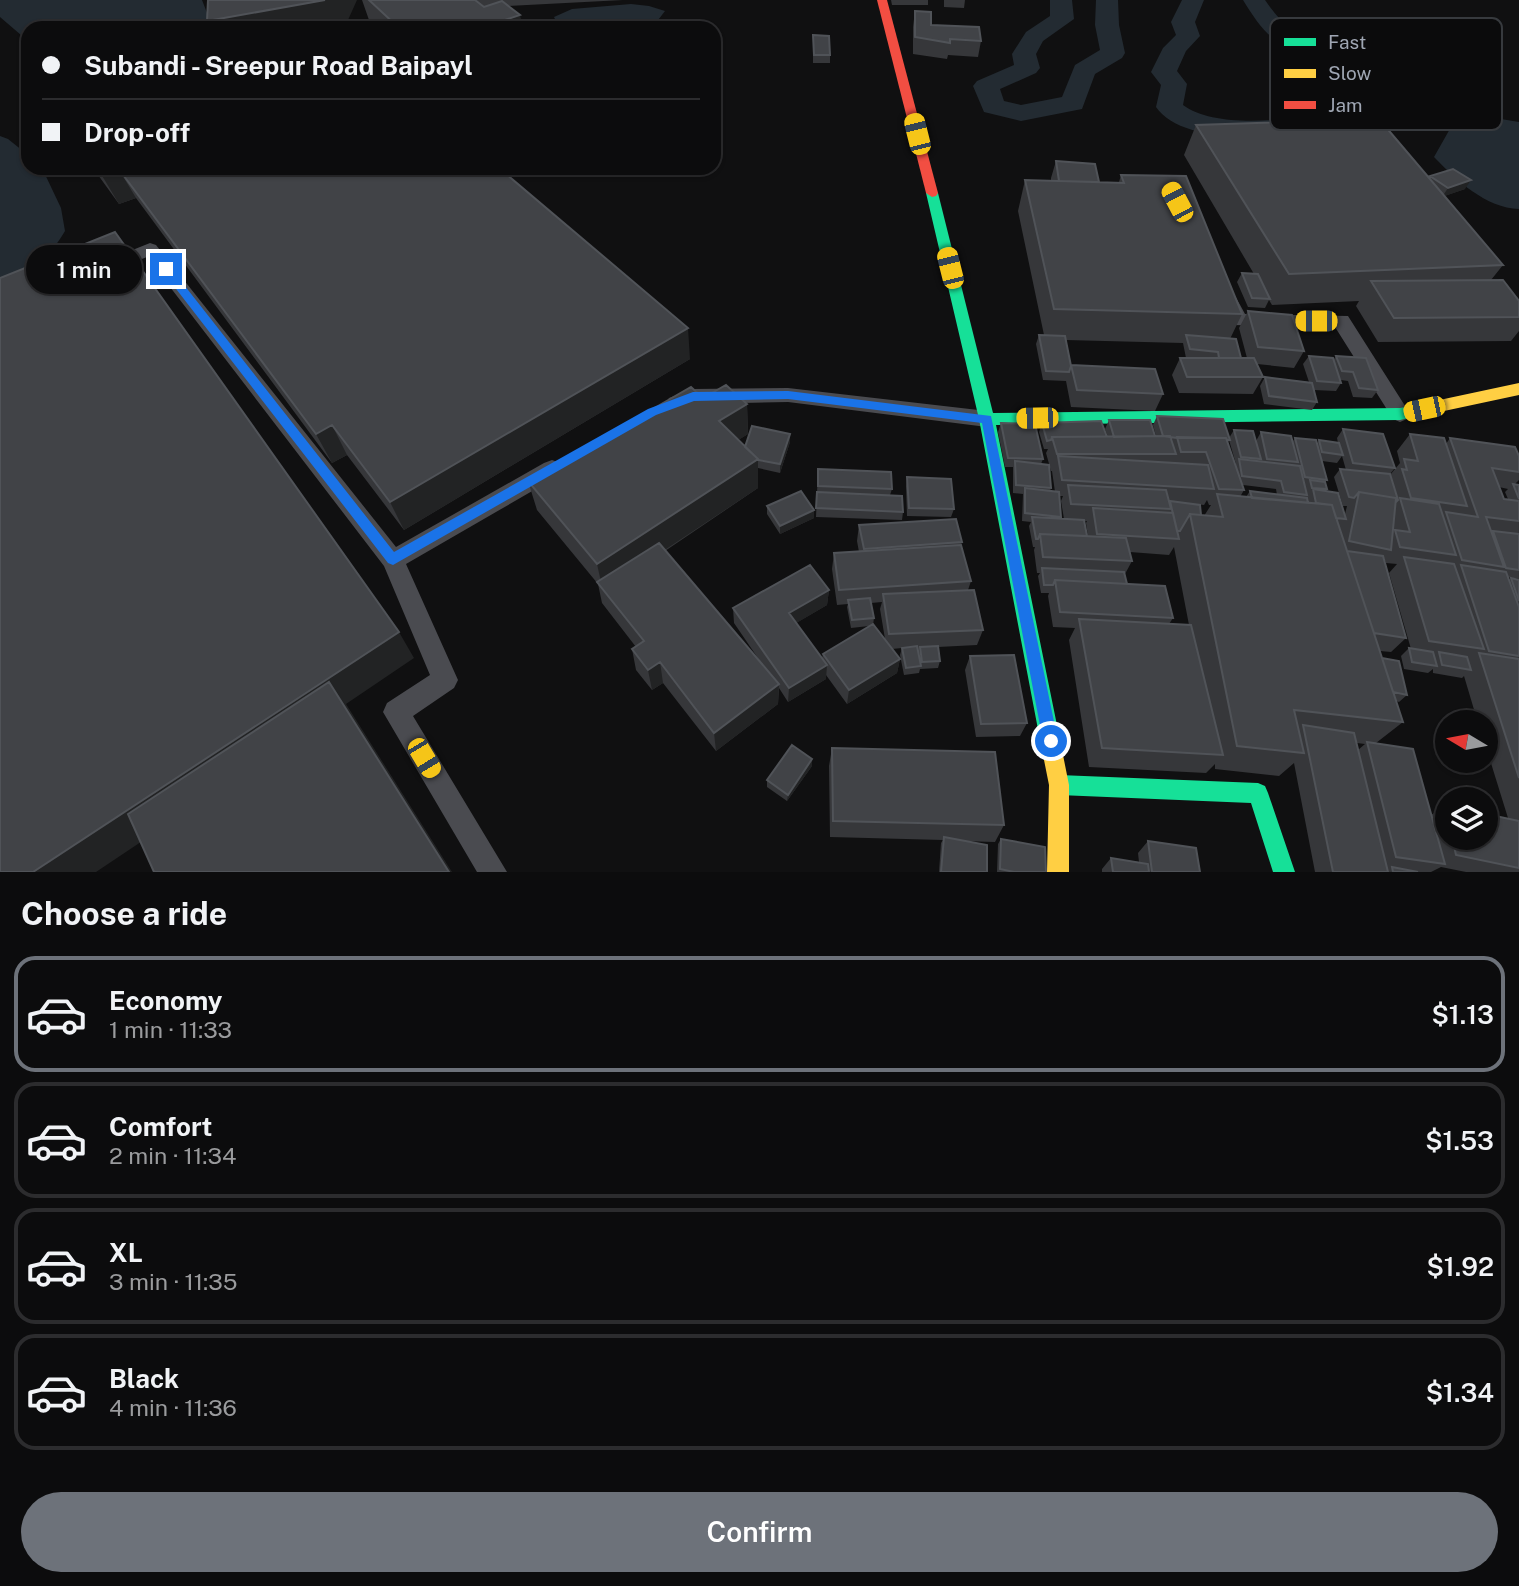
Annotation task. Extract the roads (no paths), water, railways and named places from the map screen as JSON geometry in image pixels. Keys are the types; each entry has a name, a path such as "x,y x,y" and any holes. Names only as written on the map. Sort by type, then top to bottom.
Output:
{"street":[{"path":"882,0 987,419 1059,785 1058,872"},
{"path":"987,419 1400,414 1519,390"},
{"path":"1059,785 1258,793 1284,872"}],"lane":[{"path":"88,274 150,249 393,559 445,680 396,712 493,872"},
{"path":"1220,285 1239,320 1341,321 1400,414"},
{"path":"652,412 693,397 788,395 987,419"},
{"path":"393,559 570,459"}],"waterway":[{"path":"1061,0 1062,19 1034,37 1024,54 1027,68 986,86 993,106 1021,113 1073,103 1084,70 1113,53 1107,25 1107,0"},
{"path":"1193,0 1183,22 1188,36 1175,48 1164,72 1174,84 1169,107 1182,117 1201,124 1249,128 1270,126"},
{"path":"1254,0 1270,25"}]}
